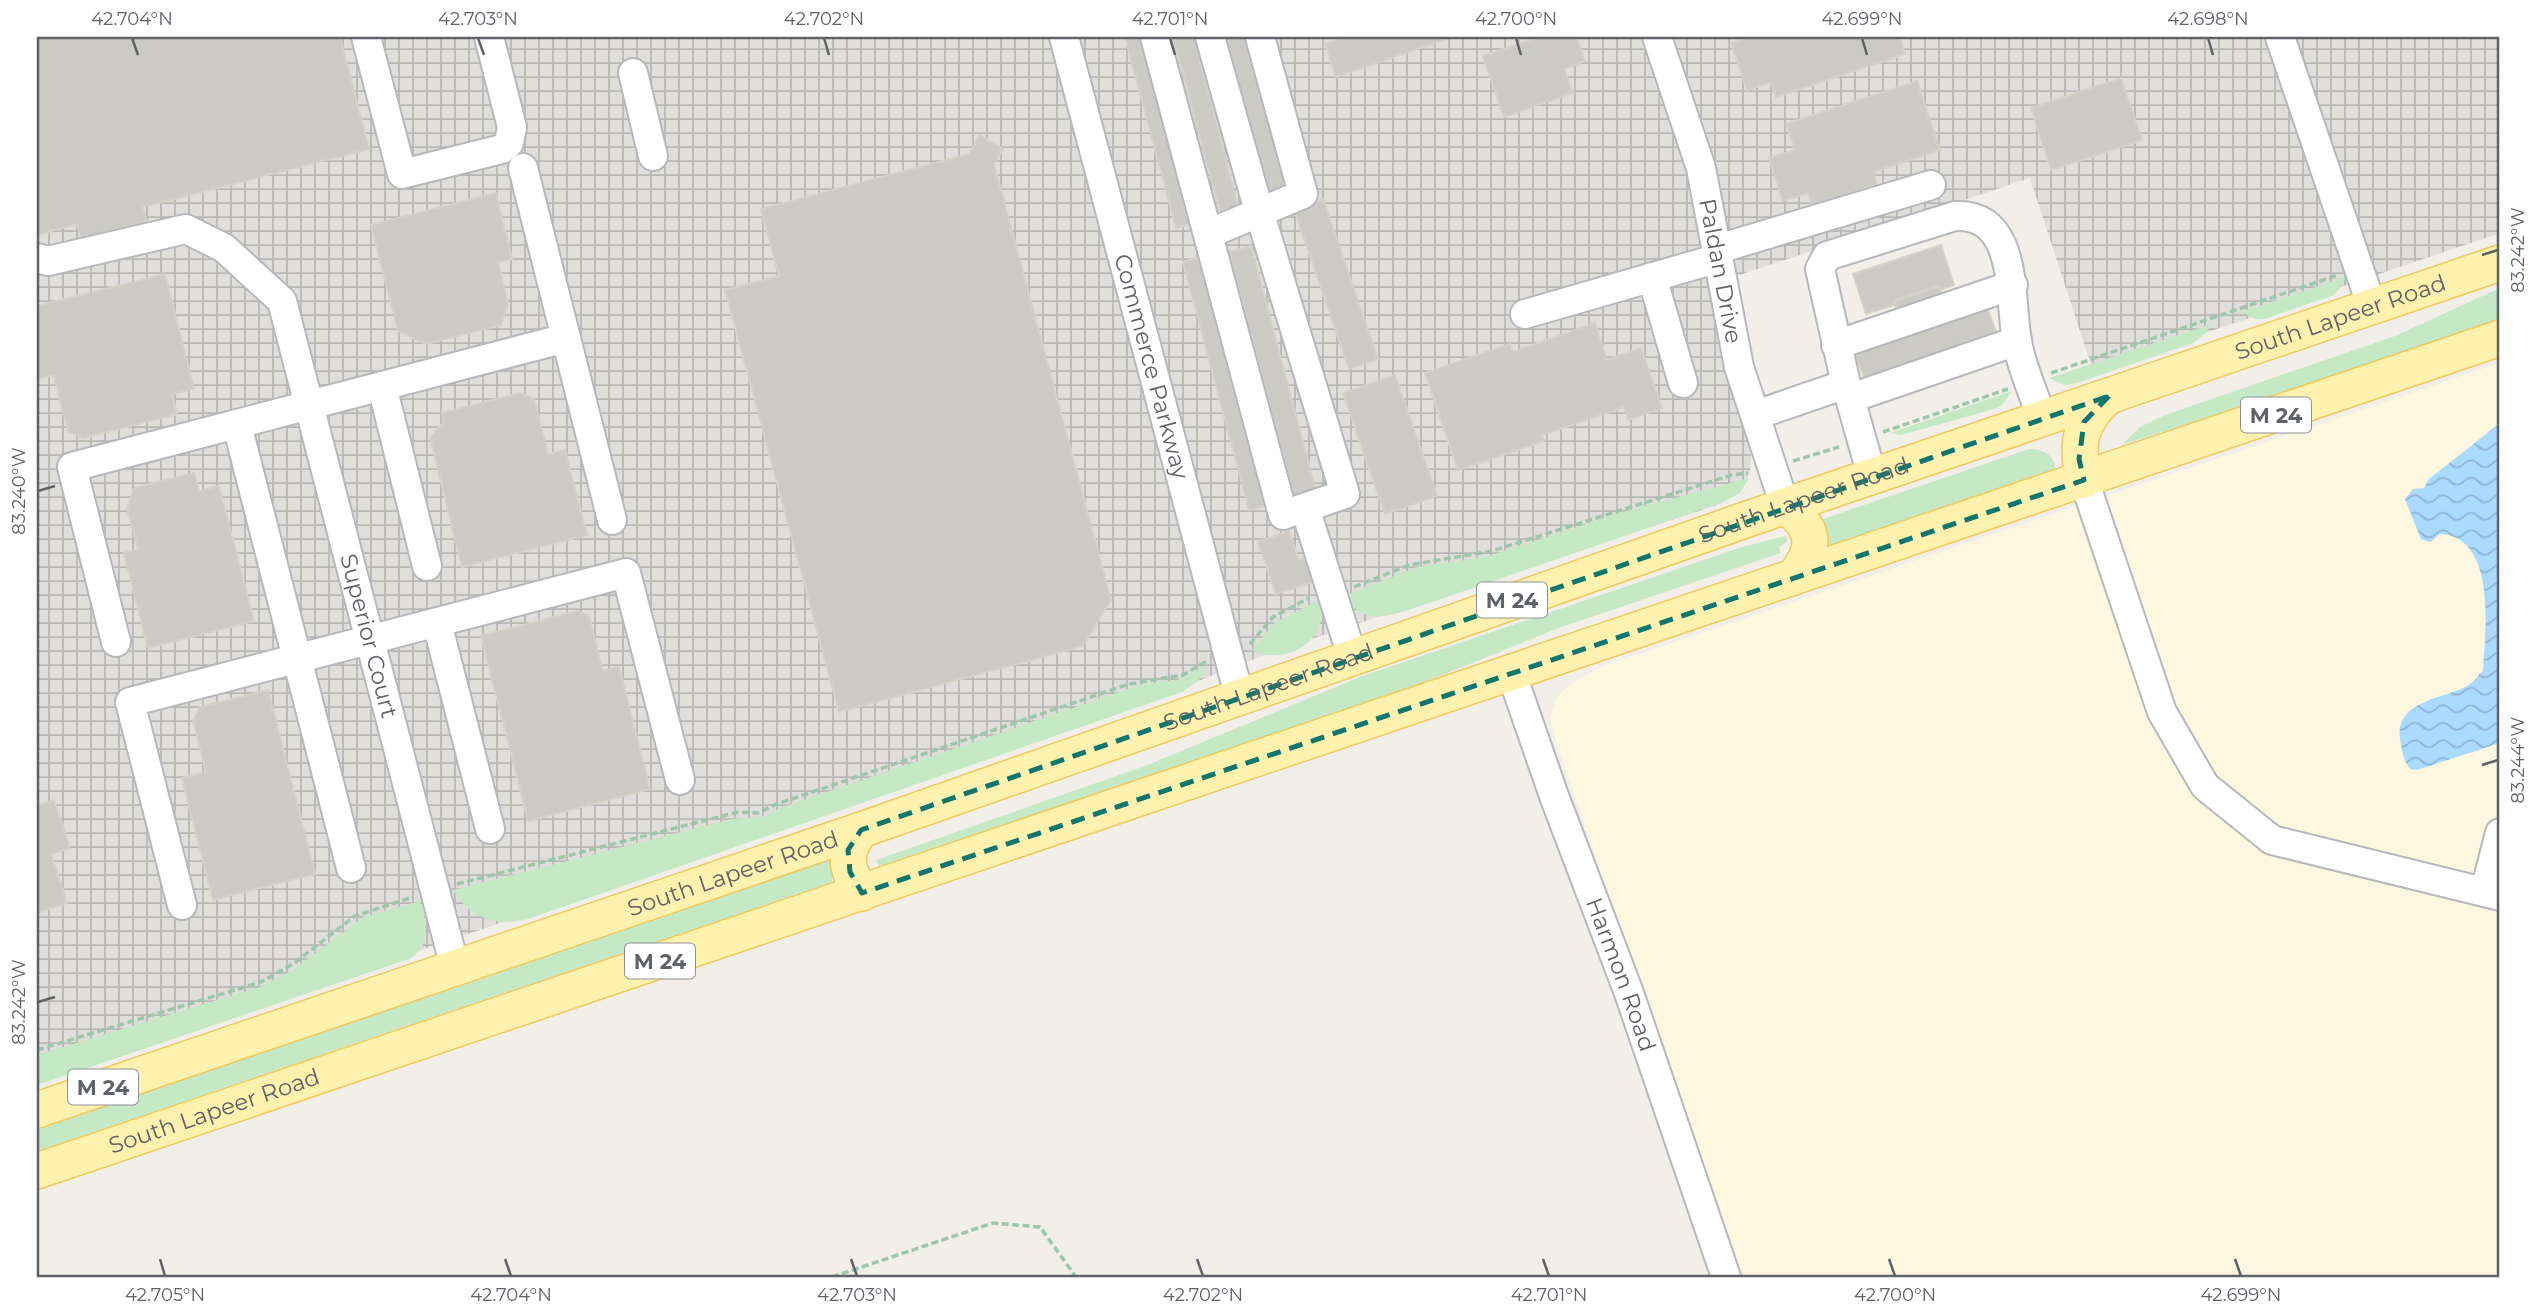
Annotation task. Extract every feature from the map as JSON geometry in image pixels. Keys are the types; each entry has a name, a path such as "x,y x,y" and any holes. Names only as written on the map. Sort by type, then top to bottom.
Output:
{"main road":[{"name":"South Lapeer Road","path":"37,1110 861,830 1239,695 1785,506 2500,263"},
{"name":"South Lapeer Road","path":"37,1171 2500,338"},
{"path":"2084,480 2079,459 2084,422 2093,409 2109,396"},
{"path":"1785,506 1805,524 1810,537 1810,552 1794,577"},
{"path":"861,830 848,850 847,862 862,893"}],"street":[{"path":"366,37 402,174 502,149 509,143 512,127 489,37"},
{"name":"Commerce Parkway","path":"1064,37 1239,695"},
{"path":"1155,37 1283,515 1345,494 1259,211 1210,37"},
{"path":"1208,234 1303,194 1260,37"},
{"name":"Paldan Drive","path":"1657,37 1702,168 1739,367 1785,506"},
{"path":"2280,37 2372,307"},
{"path":"633,73 653,156"},
{"path":"523,168 612,520"},
{"path":"1525,314 1652,277 1931,186"},
{"path":"1872,476 1836,345 1820,269 1826,257 1955,216 1972,215 1984,220 1996,232 2013,285 2017,341 2042,419"},
{"name":"Superior Court","path":"37,258 48,261 186,229 224,248 282,301 455,968"},
{"path":"1652,277 1684,383"},
{"path":"1836,345 2013,285"},
{"path":"116,642 72,467 566,338"},
{"path":"1756,415 2017,341"},
{"path":"382,386 427,566"},
{"path":"237,425 351,868"},
{"path":"2084,480 2162,712 2206,786 2272,840 2435,882 2493,894 2500,833"},
{"path":"1305,508 1352,656"},
{"path":"182,905 130,702 626,573 680,780"},
{"path":"437,623 490,829"},
{"name":"Harmon Road","path":"1511,672 1554,796 1629,993 1726,1277"}],"path":[{"path":"2046,376 2345,272"},
{"path":"1883,432 2013,387"},
{"path":"1796,460 1839,447"},
{"path":"1343,590 1409,565 1492,551 1622,508 1732,475 1750,473"},
{"path":"1248,646 1273,617 1312,596"},
{"path":"451,886 738,812 763,812 774,804 1129,684 1183,675 1208,660"},
{"path":"37,1050 261,982 293,964 355,916 419,895"},
{"path":"832,1277 993,1223 1040,1227 1076,1277"}],"highlighted area":[{"path":"2109,396 2084,422 2079,459 2084,480 862,893 850,872 848,850 861,830"}],"shaded area":[{"path":"37,37 2500,37 2500,233 2093,371 2030,178 1710,285 1751,455 1750,473 1741,488 1720,504 1275,651 1085,725 37,1080"},
{"path":"2500,363 2500,1277 1738,1277 1556,741 1550,718 1557,697 1572,683 1601,667"}],"green space":[{"path":"2346,277 2332,296 2264,319 2256,319 2241,312"},
{"path":"2500,288 2500,322 2122,445 2140,427 2165,415 2395,336"},
{"path":"2211,324 2207,332 2193,343 2077,383 2065,385 2049,378"},
{"path":"2012,391 2002,405 1994,409 1901,435 1890,433"},
{"path":"2029,449 2039,450 2052,458 2054,472 1829,548 1827,546 1823,519"},
{"path":"1749,478 1740,493 1723,502 1406,611 1379,616 1364,614 1351,604 1346,595 1417,567 1486,557 1623,512"},
{"path":"1786,536 1787,542 1779,547 1781,553 1561,627 1405,690 879,867 876,860 1145,766 1360,677 1742,547"},
{"path":"1320,599 1322,614 1319,627 1303,646 1279,655 1252,650 1274,623"},
{"path":"1207,665 1199,680 1182,692 528,919 505,922 485,918 467,907 453,890 731,819 766,816 780,808 1140,685 1177,680"},
{"path":"829,858 832,861 832,882 37,1151 37,1128"},
{"path":"420,901 426,933 421,947 409,959 37,1085 37,1055 260,987 293,970 363,917"}],"water":[{"path":"2500,423 2500,743 2417,770 2410,769 2404,758 2400,726 2405,716 2413,709 2467,686 2483,671 2486,612 2480,569 2471,551 2459,539 2440,534 2430,542 2421,539 2405,499 2413,489 2424,488 2429,479"}],"building":[{"path":"37,37 340,37 369,149 143,207 148,226 82,243 77,224 37,235"},
{"path":"1125,37 1146,37 1195,223 1176,228"},
{"path":"1173,37 1194,37 1238,206 1220,211"},
{"path":"1222,37 1251,37 1291,187 1264,194"},
{"path":"1347,37 1452,37 1336,77 1325,44"},
{"path":"1539,37 1576,37 1585,61 1564,69 1573,93 1504,117 1483,56"},
{"path":"1748,37 1900,37 1905,54 1776,97 1771,82 1747,90 1731,43"},
{"path":"2121,78 2142,140 2051,170 2031,108"},
{"path":"1917,81 1940,150 1873,172 1877,184 1812,206 1808,193 1783,201 1769,158 1795,150 1786,124"},
{"path":"980,135 1003,149 994,164 1111,600 1083,646 839,712 725,290 779,276 761,209 969,154"},
{"path":"496,193 512,259 498,262 508,303 501,325 426,344 398,331 371,225"},
{"path":"1323,199 1378,359 1349,369 1294,209"},
{"path":"1941,245 1954,285 1866,314 1853,274"},
{"path":"1251,246 1316,491 1294,497 1229,252"},
{"path":"1200,257 1266,506 1249,510 1183,262"},
{"path":"165,274 194,389 172,394 177,414 83,438 68,431 54,375 37,379 37,306"},
{"path":"1939,286 1951,321 1987,308 1997,335 1865,380 1855,353 1906,336 1894,301"},
{"path":"1595,323 1607,360 1641,348 1662,408 1628,420 1624,407 1542,435 1544,441 1458,470 1425,373 1510,344 1513,352"},
{"path":"1395,375 1437,496 1385,514 1343,393"},
{"path":"520,393 534,399 548,454 565,450 587,535 462,567 430,438 444,422 442,413"},
{"path":"194,473 199,491 219,486 254,621 148,648 124,553 138,549 127,509 134,488"},
{"path":"1289,531 1299,560 1307,557 1315,581 1276,594 1258,542"},
{"path":"577,611 589,616 603,671 619,667 650,789 528,821 481,636"},
{"path":"268,690 315,874 213,900 182,778 206,772 193,720 200,707"},
{"path":"54,800 70,848 51,854 67,903 37,913 37,806"}]}
